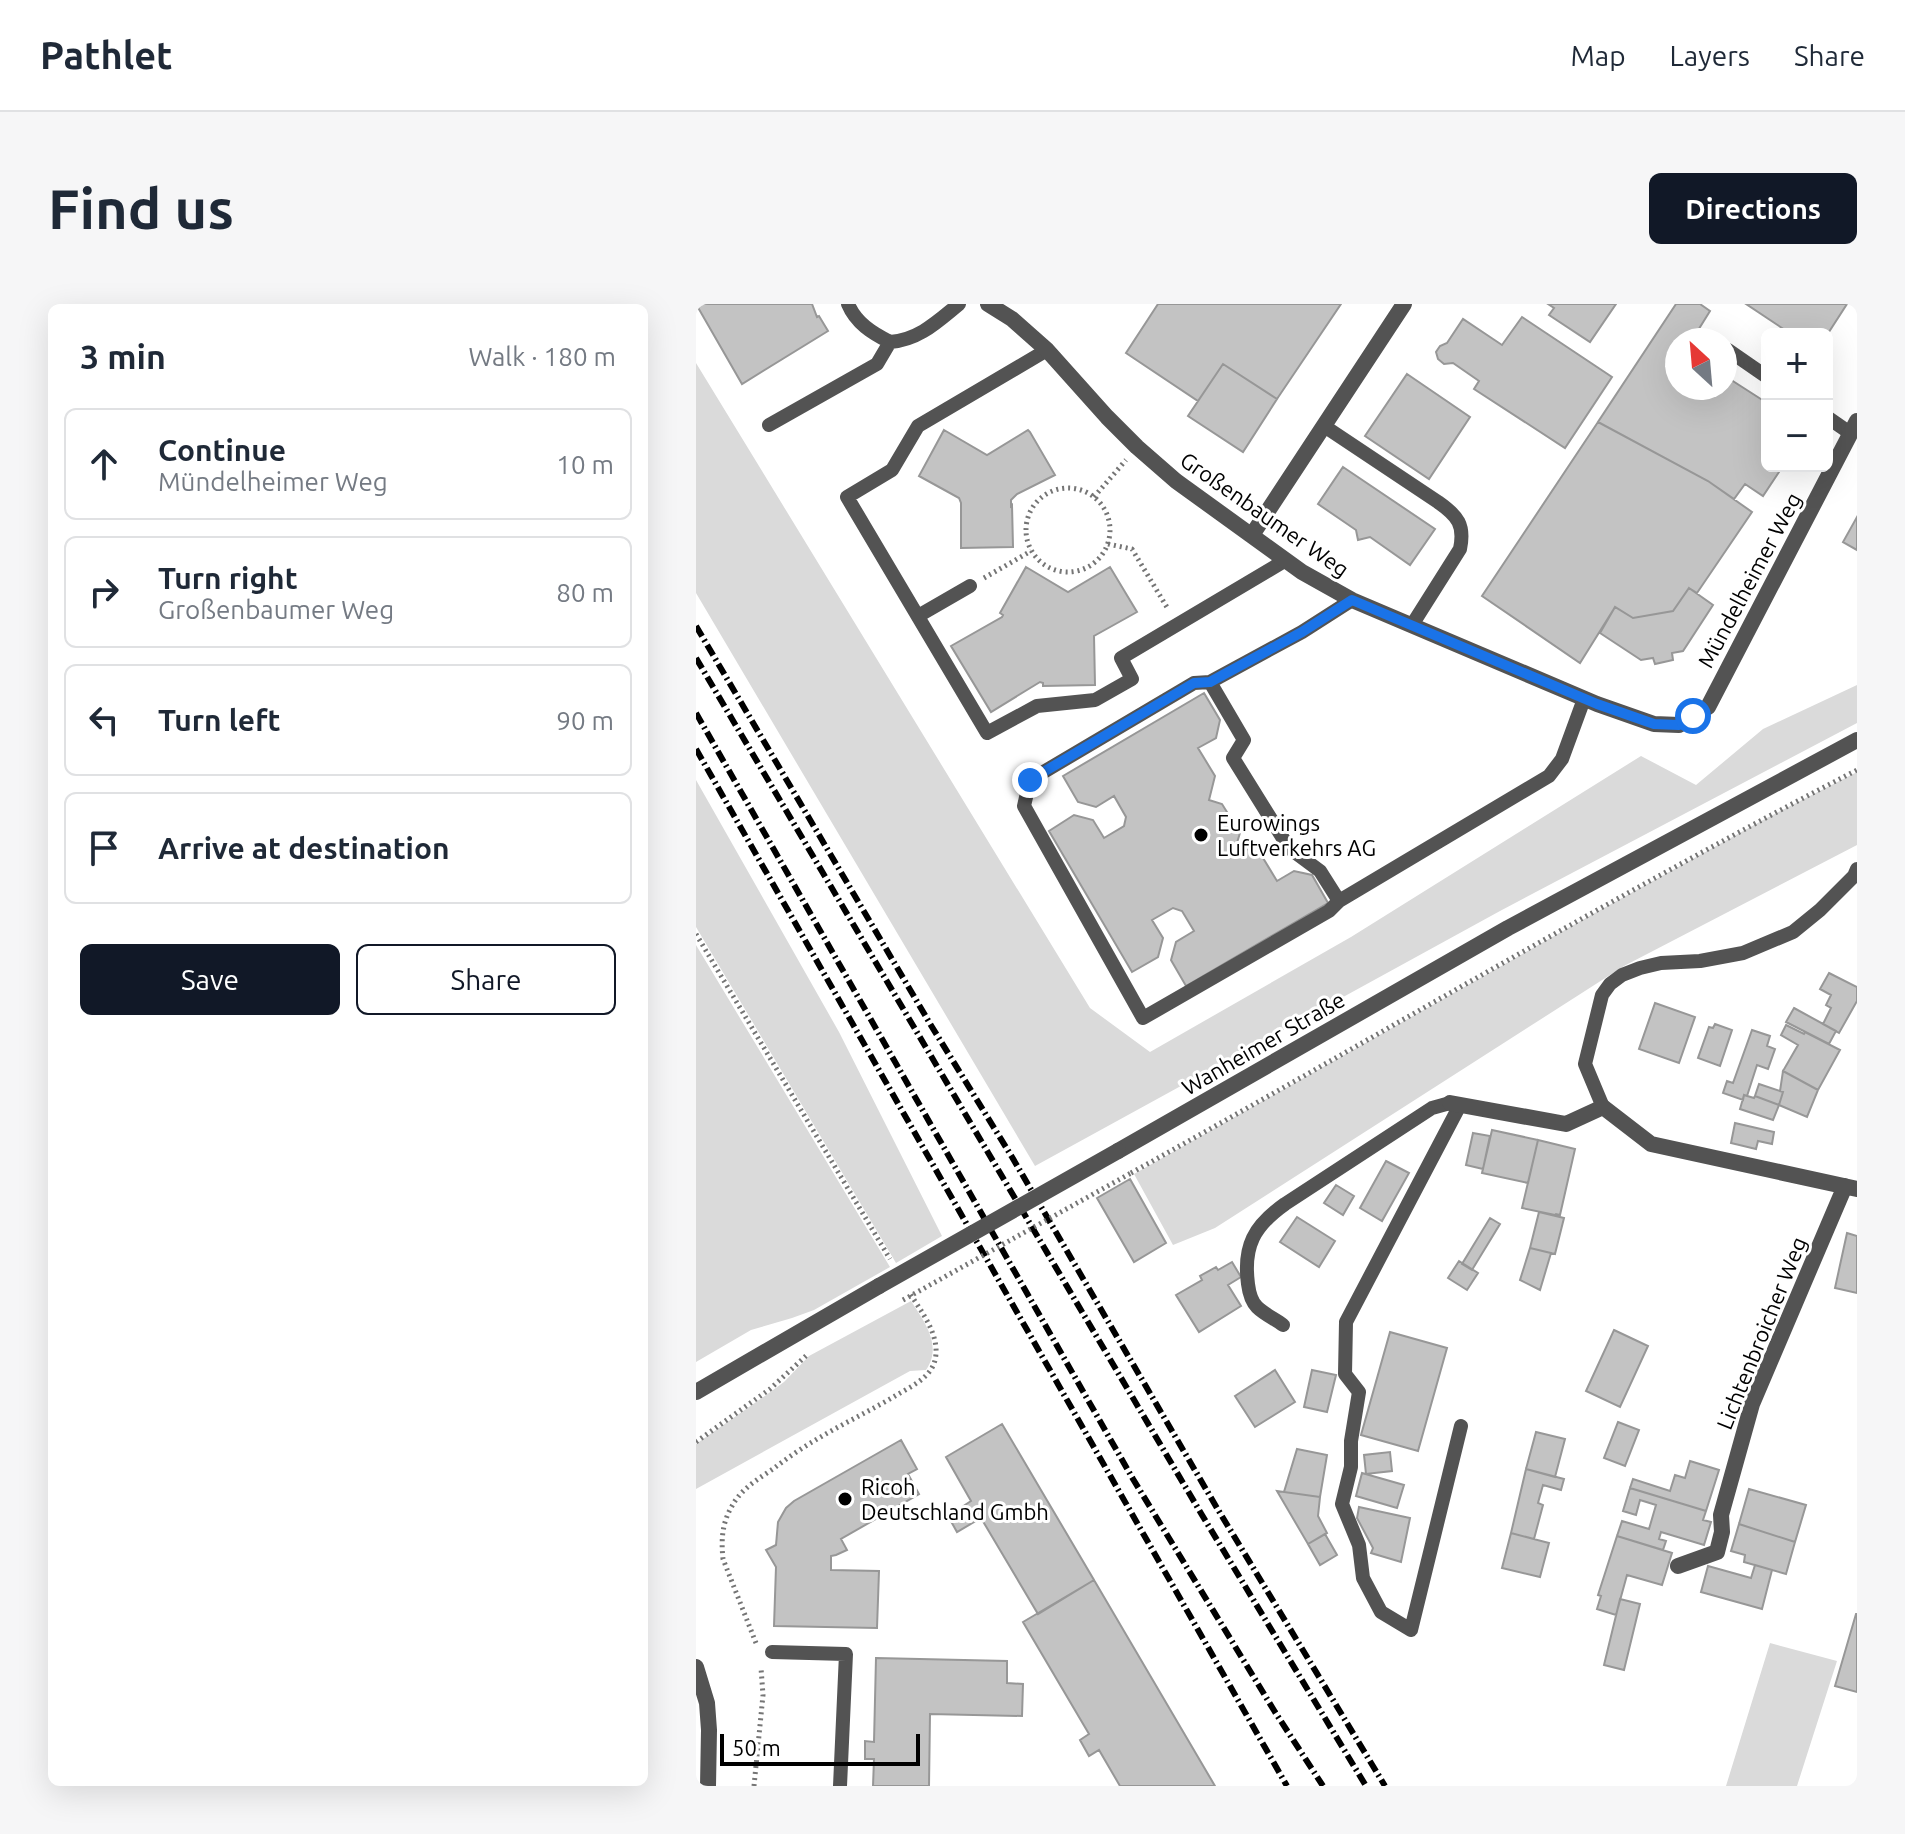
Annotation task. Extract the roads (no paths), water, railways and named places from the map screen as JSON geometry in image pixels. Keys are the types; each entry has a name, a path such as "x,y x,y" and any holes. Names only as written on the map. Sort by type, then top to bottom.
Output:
{"street":[{"name":"Großenbaumer Weg","path":"988,304 1012,319 1047,350 1107,417 1176,481 1302,572 1352,600 1584,699 1654,724"},
{"path":"1252,535 1404,304"},
{"name":"Mündelheimer Weg","path":"1654,724 1679,725 1708,707 1854,427"},
{"name":"Wanheimer Straße","path":"696,1392 1508,928 1857,740"},
{"path":"1455,1104 1566,1124 1603,1107"},
{"name":"Lichtenbroicher Weg","path":"1603,1107 1651,1144 1851,1188 1752,1404 1721,1515 1722,1532 1717,1552 1678,1566"},
{"path":"696,1667 700,1694 707,1703 708,1786"}],"lane":[{"path":"848,304 861,323 890,342 911,338 928,329 959,304"},
{"path":"769,425 877,364 890,342"},
{"path":"1047,350 918,426 892,470 847,497 987,733 1037,706 1095,700 1120,686 1132,679 1121,658 1286,560"},
{"path":"1737,356 1761,373"},
{"path":"1833,419 1854,427"},
{"path":"1324,426 1438,502 1459,522 1463,535 1460,549 1412,625"},
{"path":"918,616 970,586"},
{"path":"1352,600 1302,632 1210,682 1194,683 1030,780 1024,806 1143,1018 1329,911 1339,901 1549,776 1562,759 1584,699"},
{"path":"1210,682 1244,740 1233,758 1289,848 1320,871 1339,901"},
{"name":"Lichtenbroicher Weg","path":"1603,1107 1585,1064 1602,995 1610,984 1640,968 1743,953 1793,932 1820,910 1854,876 1857,869"},
{"path":"1283,1325 1255,1306 1246,1272 1247,1251 1269,1215 1432,1108 1455,1104"},
{"path":"1455,1104 1346,1322 1345,1374 1359,1392 1351,1441 1351,1467 1342,1504 1359,1545 1363,1578 1381,1612 1411,1630 1461,1426"},
{"path":"772,1652 846,1654 840,1786"}],"railway":[{"path":"696,626 1217,1508 1385,1786"},
{"path":"696,658 1202,1515 1366,1786"},
{"path":"696,713 1133,1479 1323,1786"},
{"path":"696,749 1287,1786"}],"place":[{"name":"Eurowings Luftverkehrs AG","path":"1201,835"},
{"name":"Ricoh Deutschland Gmbh","path":"845,1499"}]}
